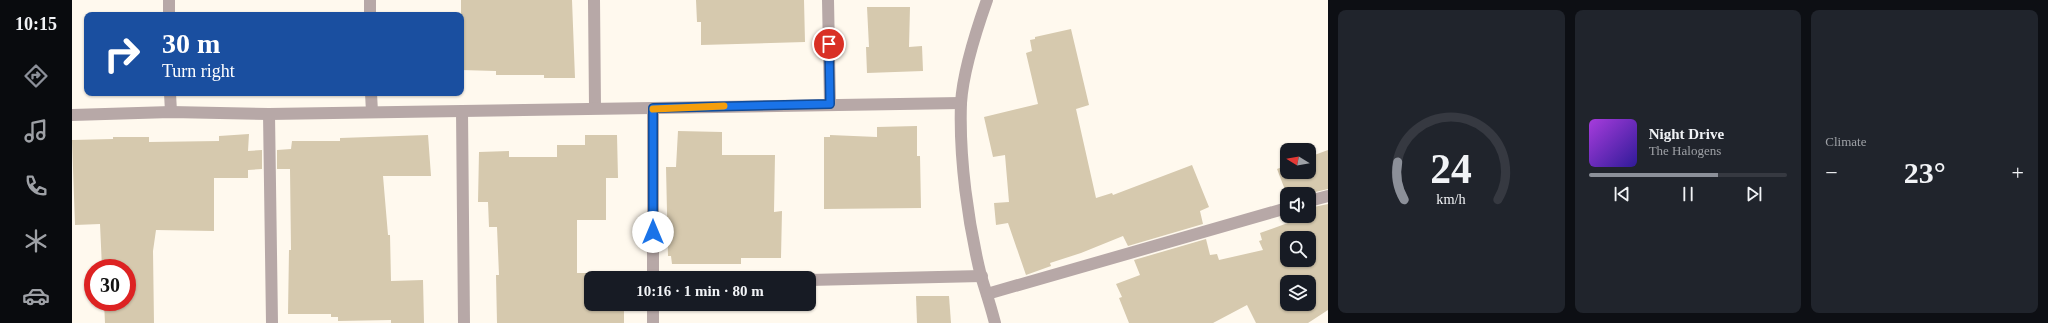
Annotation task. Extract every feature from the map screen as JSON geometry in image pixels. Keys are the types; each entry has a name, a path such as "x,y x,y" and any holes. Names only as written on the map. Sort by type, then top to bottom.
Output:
{"street":[{"path":"169,0 169,12"},
{"path":"370,0 370,12"},
{"path":"594,0 596,107"},
{"path":"828,0 830,104"},
{"path":"987,0 975,34 961,102 964,167 971,225 994,323"},
{"path":"170,96 171,112"},
{"path":"371,96 372,112"},
{"path":"72,115 171,112 269,114 462,112 596,107 653,108 961,102"},
{"path":"653,108 653,271"},
{"path":"462,112 464,323"},
{"path":"269,114 272,323"},
{"path":"1316,199 1328,196"},
{"path":"987,294 1280,210"},
{"path":"816,280 982,276"},
{"path":"652,323 653,311"}],"building":[{"path":"461,0 572,0 575,78 544,78 544,75 496,75 496,71 464,70 464,12 461,12"},
{"path":"696,0 804,0 805,42 701,45 701,22 697,22"},
{"path":"867,7 910,7 909,47 922,46 923,71 867,73 866,47 869,47"},
{"path":"1071,29 1089,105 1076,109 1096,198 1112,193 1113,195 1192,165 1209,207 1200,211 1203,224 1128,246 1123,236 1081,253 1050,263 1051,266 1026,275 1008,223 996,225 994,203 1009,202 1005,155 993,157 984,117 1038,104 1026,53 1032,51 1030,40 1035,39 1035,37"},
{"path":"917,126 917,156 920,156 921,208 824,209 824,137 830,137 830,135 877,137 877,127"},
{"path":"678,131 722,132 722,155 775,155 774,212 782,211 781,258 741,258 741,264 672,264 671,256 668,256 666,167 676,167"},
{"path":"249,134 248,151 262,150 262,169 248,170 248,178 214,178 214,231 156,230 153,251 154,323 105,323 104,311 136,311 136,259 102,259 100,224 75,225 72,140 113,139 113,137 149,137 149,142 219,141 219,136"},
{"path":"428,135 431,176 383,176 388,235 390,235 391,281 423,280 424,323 391,323 391,320 338,321 338,317 331,317 331,314 288,314 289,250 291,250 290,169 277,169 277,150 291,149 292,141 340,141 340,138"},
{"path":"585,135 617,135 618,178 606,178 606,220 577,220 577,273 584,273 584,311 624,311 624,323 497,323 496,275 499,275 497,227 489,227 488,202 478,202 479,152 509,151 509,157 557,157 557,145 585,145"},
{"path":"1328,150 1328,189 1316,192 1316,187 1284,187 1281,179 1316,179 1316,154"},
{"path":"1280,168 1280,177 1277,169"},
{"path":"1328,204 1328,310 1308,323 1256,323 1247,305 1213,323 1129,323 1119,298 1122,297 1116,284 1140,275 1134,260 1206,239 1210,255 1217,254 1219,260 1263,250 1259,241 1262,240 1260,233 1288,223 1316,223 1316,207"},
{"path":"916,296 949,296 951,323 917,323"}],"slow traffic":[{"path":"653,109 724,106"}],"route":[{"path":"653,232 653,108 830,104 829,44"}]}
